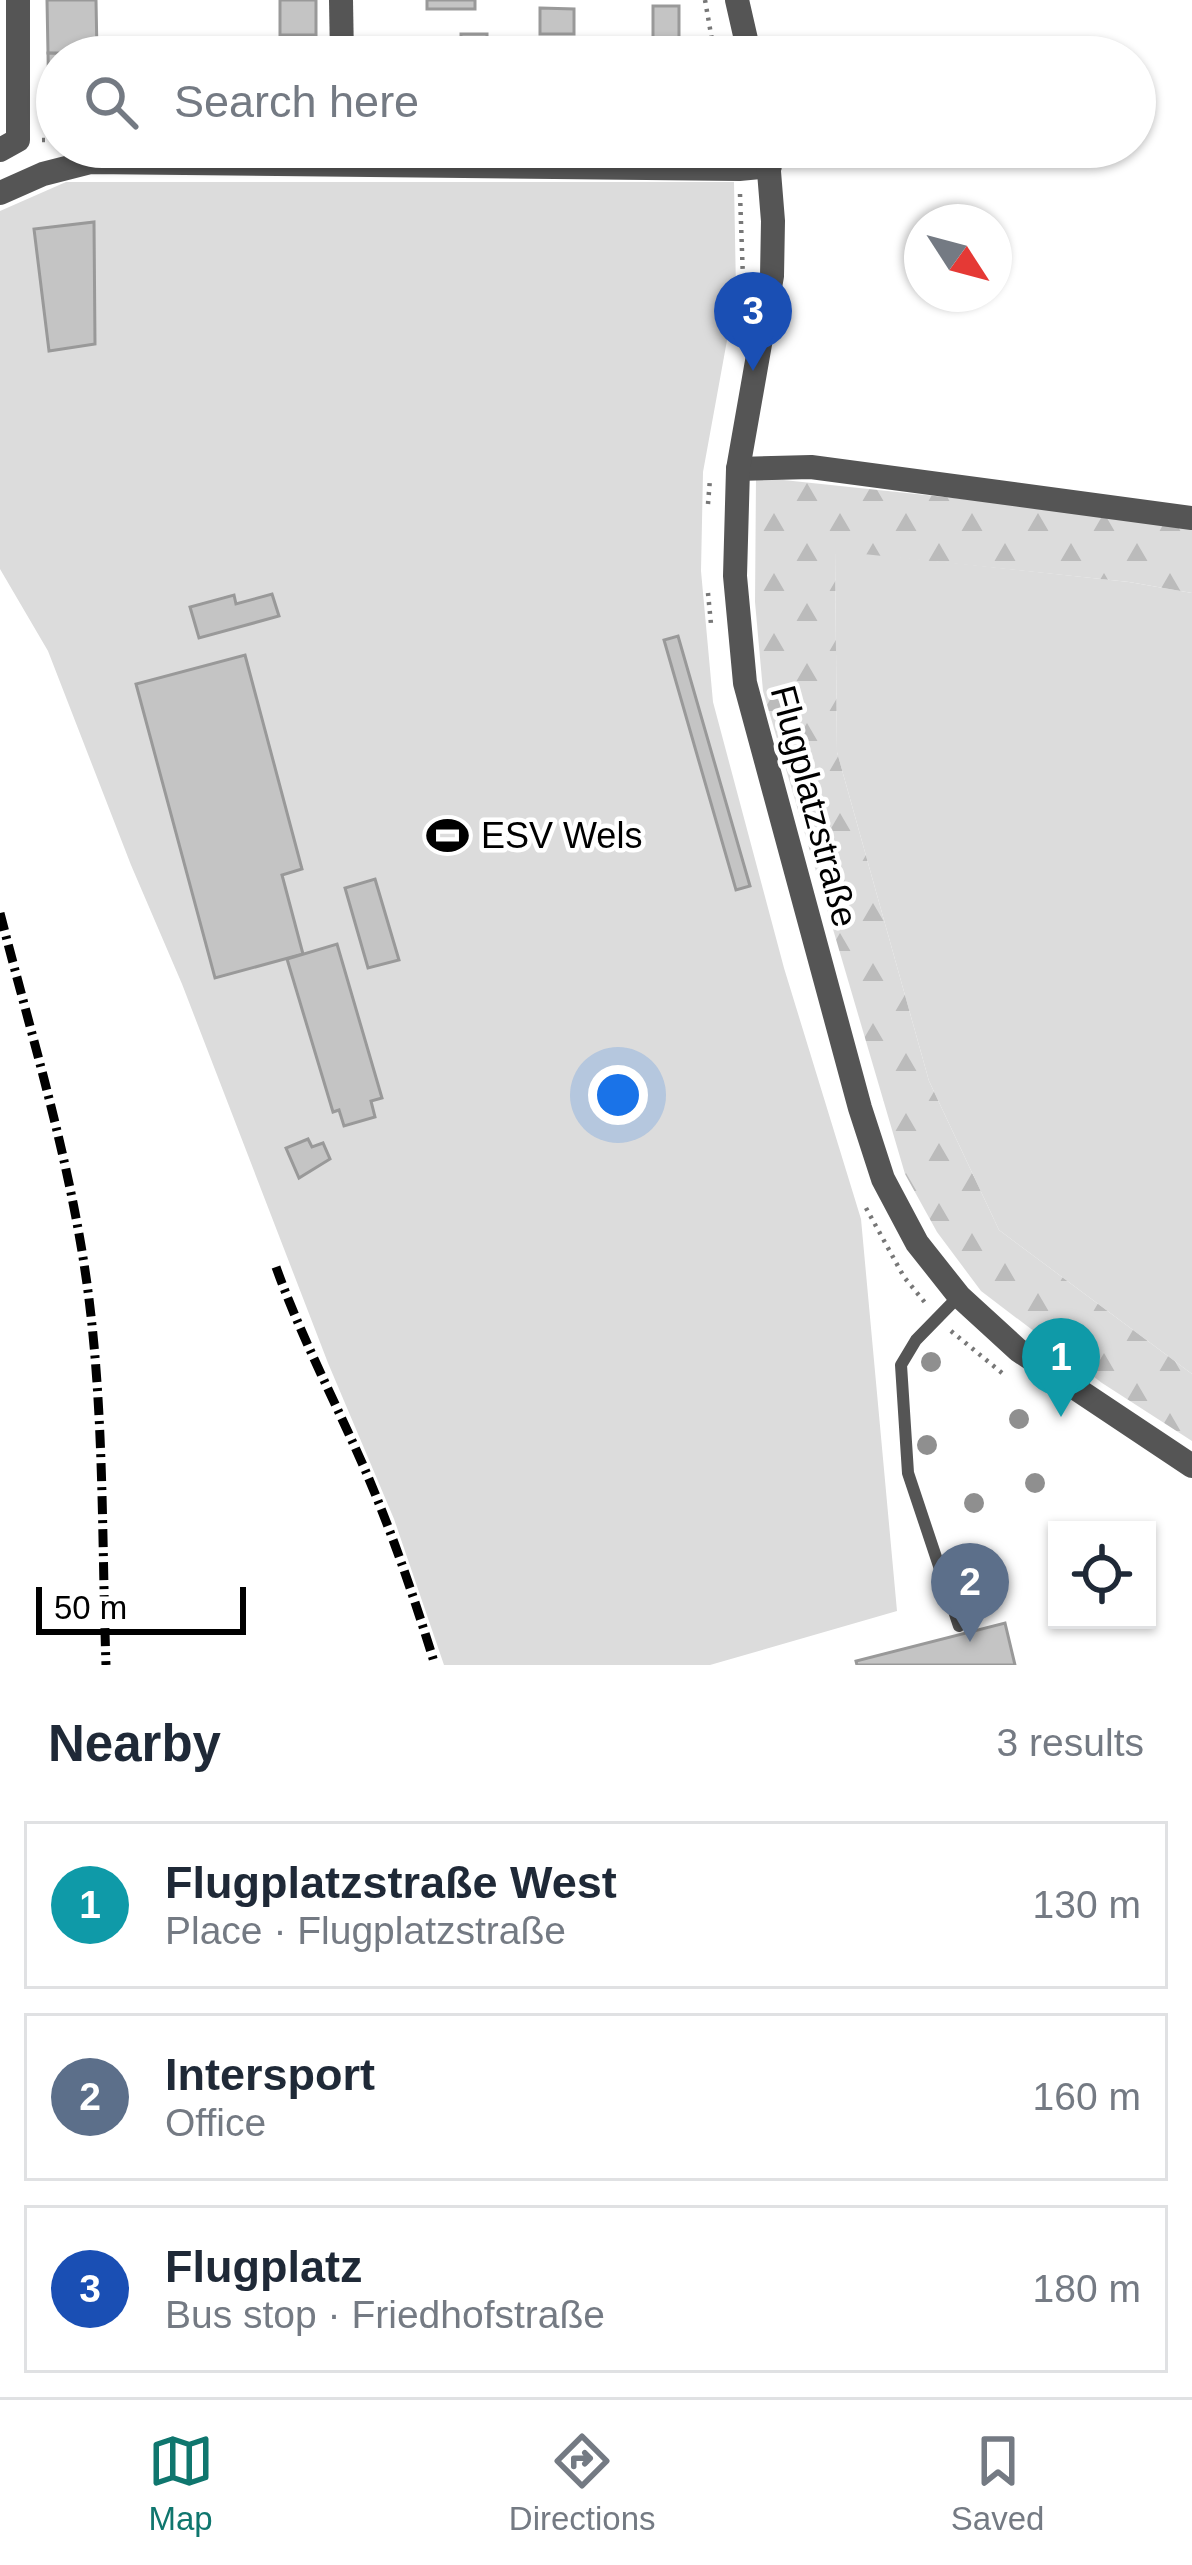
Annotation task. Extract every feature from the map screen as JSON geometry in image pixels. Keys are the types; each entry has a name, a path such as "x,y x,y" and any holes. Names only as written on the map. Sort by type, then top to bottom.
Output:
{"street":[{"path":"0,150 18,140 18,0"},
{"path":"341,0 342,36"},
{"path":"737,0 745,36"},
{"path":"0,194 65,168"},
{"path":"706,168 739,169"},
{"name":"Flugplatzstraße","path":"768,168 772,276 739,469 735,575 745,683 884,1179 917,1243 959,1296 1018,1350 1192,1466"},
{"path":"739,469 811,467 1192,518"}],"lane":[{"path":"958,1626 908,1473 902,1365 916,1340 959,1296"}],"path":[{"path":"704,0 711,36"},
{"path":"739,169 740,295"},
{"path":"708,505 712,464"},
{"path":"708,586 711,625"},
{"path":"859,1190 875,1230 937,1318 982,1360 1018,1384"}],"green space":[{"name":"ESV Wels","path":"66,182 734,182 736,291 703,472 701,571 713,702 784,968 861,1219 897,1611 710,1665 444,1665 394,1519 48,651 0,569 0,211"},
{"path":"756,477 1105,514 1192,528 1192,593 835,551 837,752 929,1081 999,1230 1192,1374 1192,1441 1102,1383 981,1291 937,1232 905,1174 763,691 755,602"},
{"path":"835,550 1192,593 1192,1374 999,1230 929,1081 837,752"}],"building":[{"path":"47,0 96,0 97,36 48,36"},
{"path":"280,0 316,0 316,35 280,35"},
{"path":"427,0 475,0 475,9 427,9"},
{"path":"653,6 679,6 679,36 653,36"},
{"path":"540,8 574,9 574,34 540,34"},
{"path":"94,222 95,344 49,351 34,229"},
{"path":"272,594 279,616 199,638 190,607 234,595 236,604"},
{"path":"678,636 750,886 736,890 664,640"},
{"path":"245,655 302,869 282,875 303,954 215,978 136,684"},
{"path":"375,879 399,960 368,968 345,888"},
{"path":"337,944 382,1098 371,1101 375,1117 344,1126 339,1110 333,1112 287,959"},
{"path":"308,1139 312,1147 323,1143 330,1159 299,1178 286,1148"},
{"path":"1005,1623 1015,1665 857,1665 856,1661"}],"railway":[{"path":"0,913 53,1113 84,1265 98,1403 106,1665"},
{"path":"276,1267 376,1496 435,1665"}],"place":[{"name":"Flugplatz","path":"753,371"},
{"name":"ESV Wels","path":"447,835"},
{"name":"Flugplatzstraße West","path":"1061,1417"},
{"name":"Intersport","path":"970,1642"}]}
